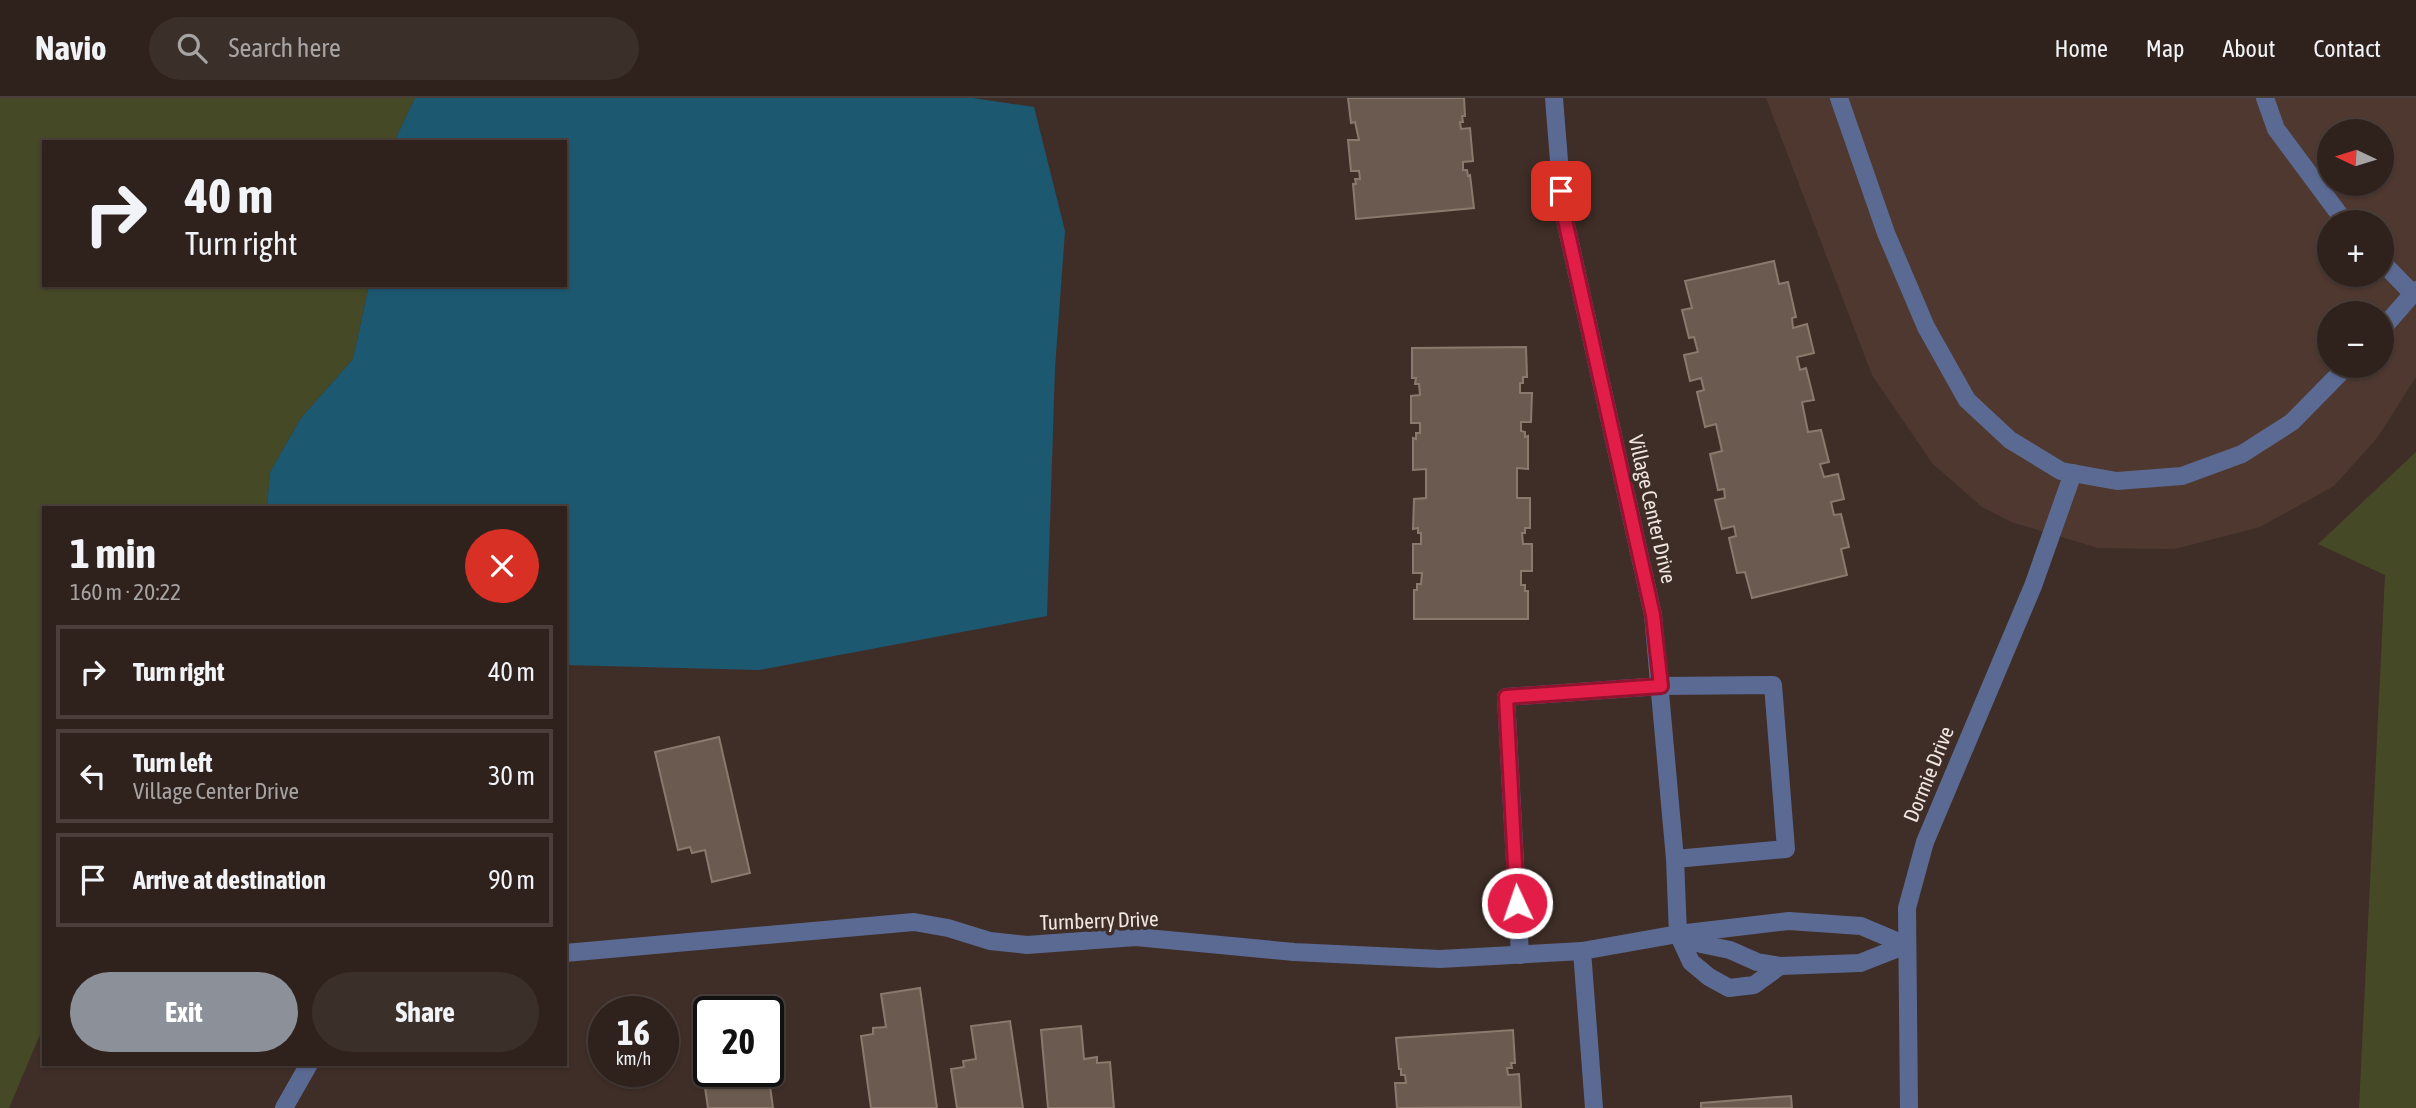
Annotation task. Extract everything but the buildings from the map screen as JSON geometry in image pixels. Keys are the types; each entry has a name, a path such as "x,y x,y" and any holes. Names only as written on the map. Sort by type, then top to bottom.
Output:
{"street":[{"name":"Village Center Drive","path":"1554,98 1563,211 1653,615 1675,859 1678,934"},
{"path":"1839,98 1886,233 1910,291 1926,327 1968,400 2010,440 2061,471 2117,481 2182,476 2242,454 2292,422 2335,378"},
{"path":"2265,98 2276,129 2336,210"},
{"path":"2394,273 2414,292 2394,315"},
{"name":"Dormie Drive","path":"1909,1108 1907,908 1925,842 2034,586 2073,473"},
{"path":"1520,955 1506,697 1661,686 1773,685 1786,849 1675,859"},
{"name":"Turnberry Drive","path":"567,953 914,922 948,928 990,941 1027,945 1136,937 1294,952 1440,960 1582,951 1678,934 1789,921 1861,926 1906,945"},
{"path":"1678,934 1691,962 1709,977 1729,988 1754,985 1780,966"},
{"path":"1678,934 1701,944 1730,950 1757,962 1780,966 1860,963 1906,945"},
{"path":"1582,951 1594,1108"},
{"path":"284,1108 308,1066"}],"shaded area":[{"path":"1766,98 2416,98 2416,377 2377,438 2334,486 2260,527 2175,549 2098,548 2011,522 1982,507 1932,463 1872,375"}],"green space":[{"path":"0,98 415,98 395,140 42,140 42,287 369,287 353,359 301,418 270,472 267,506 42,506 42,1030 9,1108 0,1108"},
{"path":"2416,452 2416,1108 2359,1108 2385,575 2318,544"}],"water":[{"path":"415,98 973,98 1034,107 1065,231 1055,368 1047,616 759,670 567,665 567,506 267,506 270,472 301,418 353,359 369,287 567,287 567,140 395,140"}],"route":[{"path":"1517,903 1506,697 1661,686 1653,615 1563,211 1561,191"}]}
